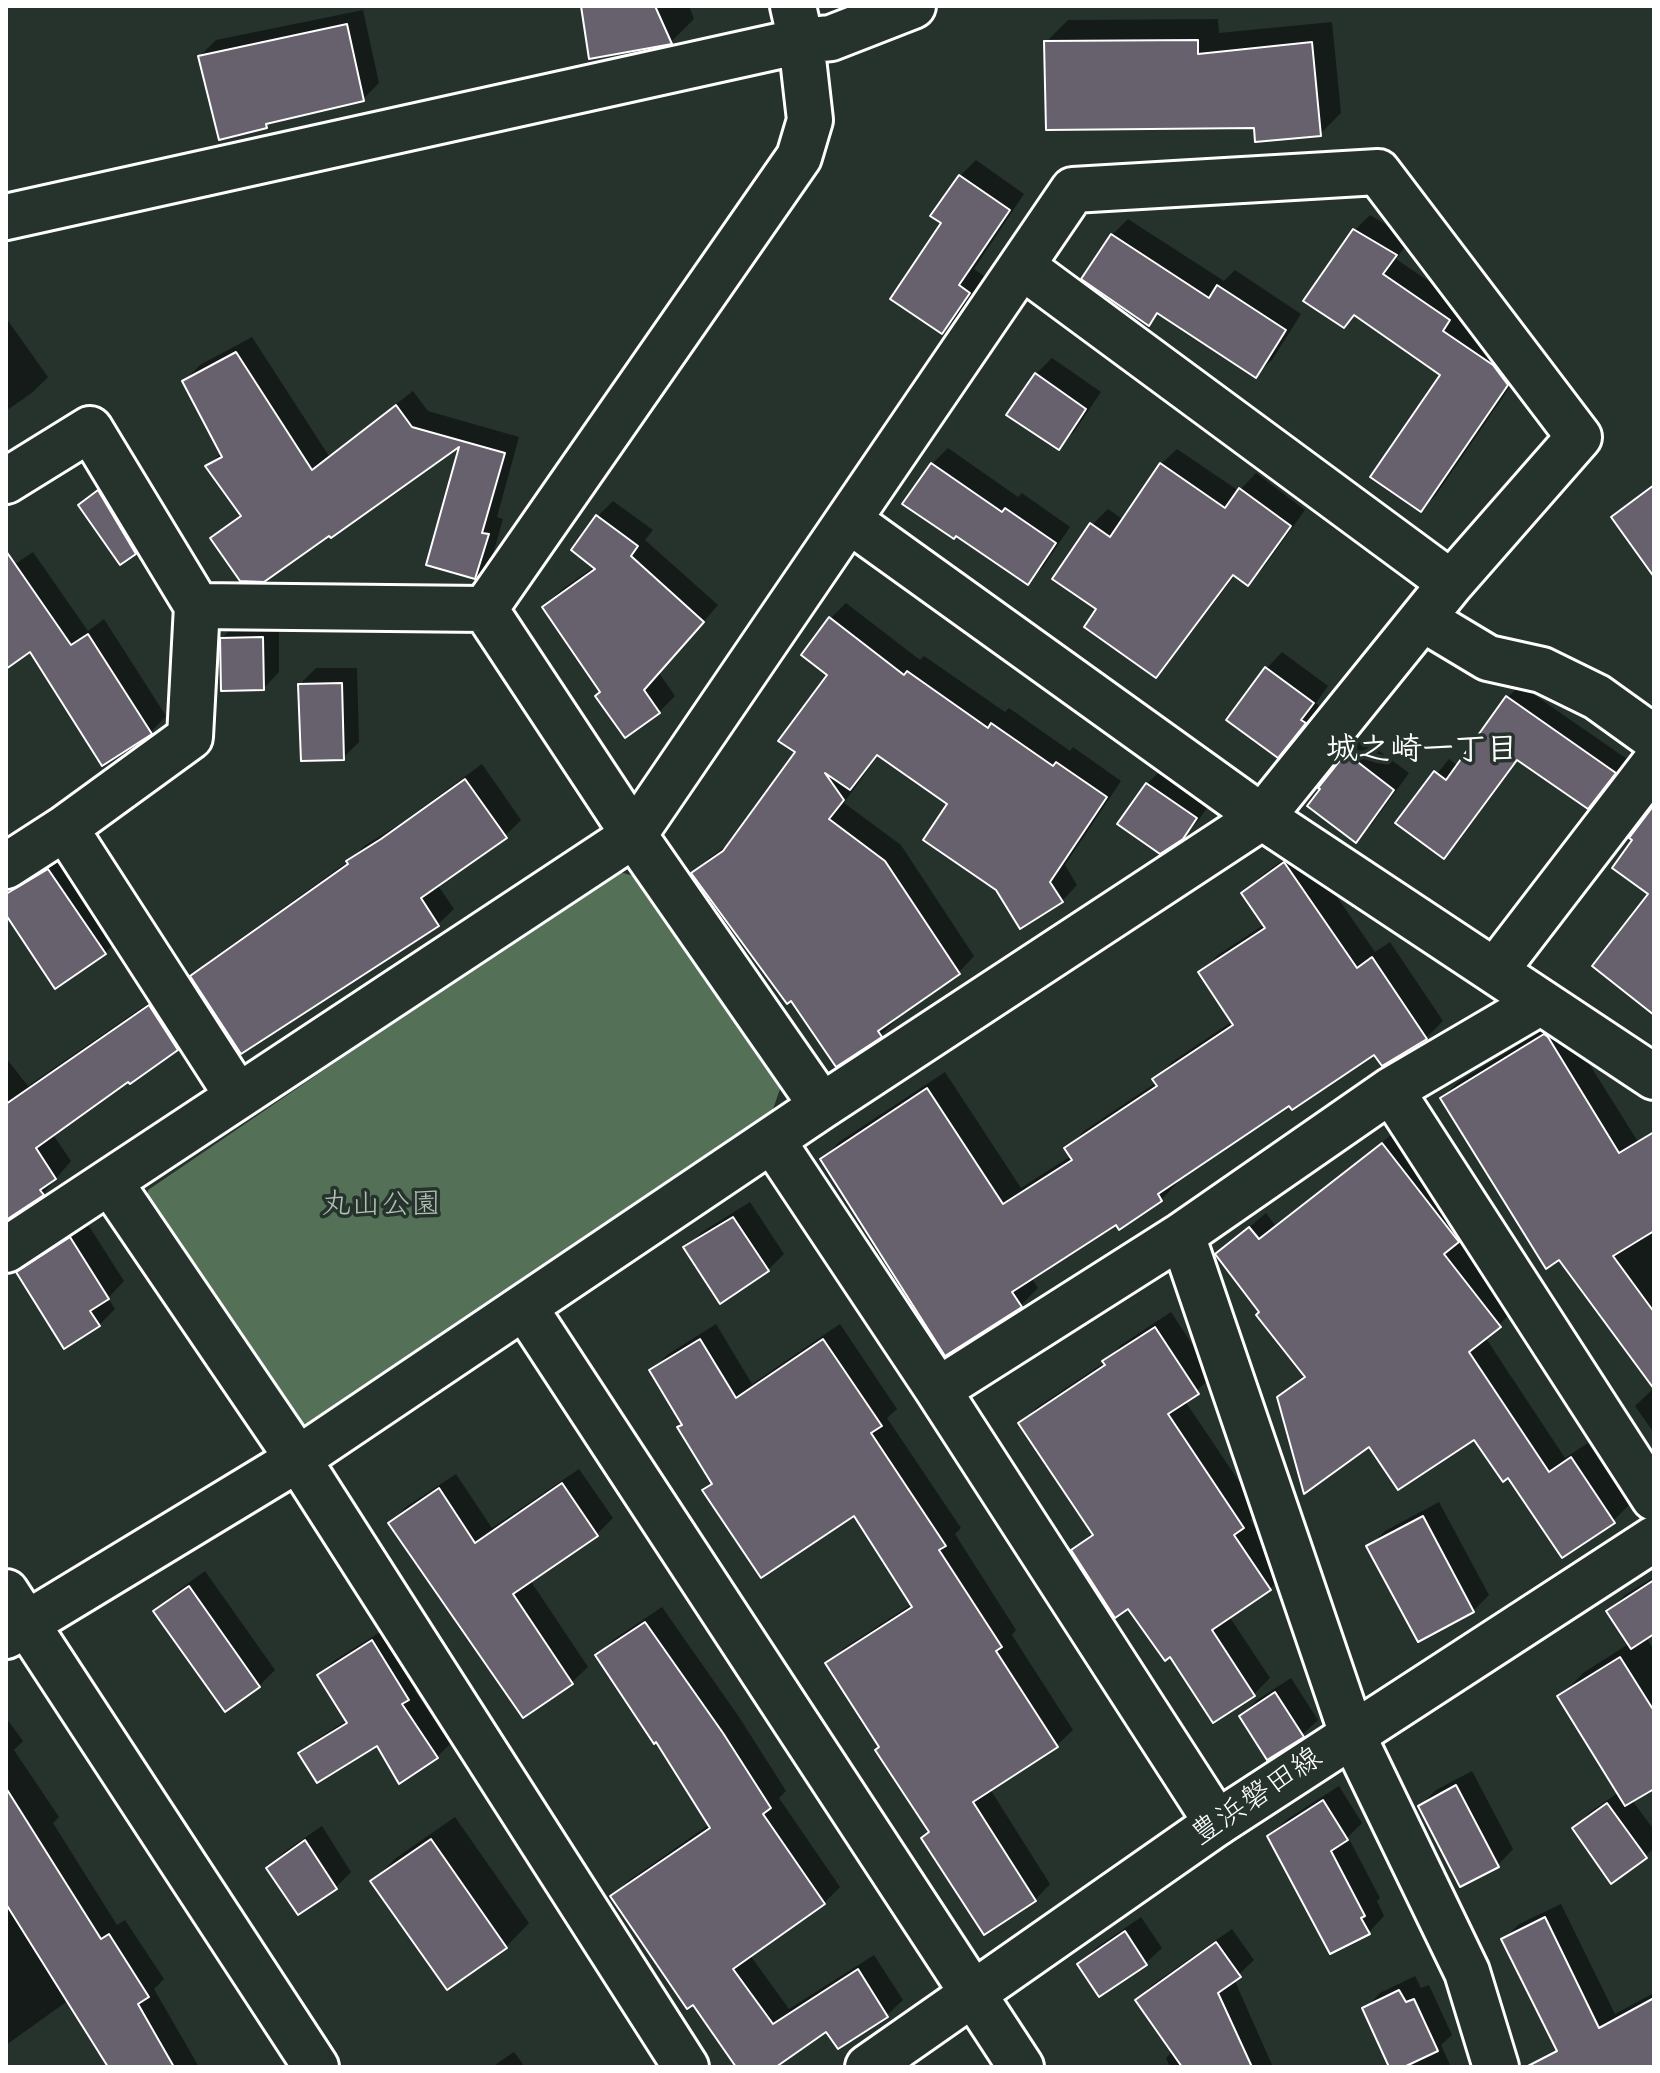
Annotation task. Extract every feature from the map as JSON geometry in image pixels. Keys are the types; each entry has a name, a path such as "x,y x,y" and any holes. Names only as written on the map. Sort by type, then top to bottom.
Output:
{"street":[{"path":"6,217 797,24 831,38 913,6"},
{"path":"485,609 799,157 810,120 797,24"},
{"path":"6,1250 634,835 1073,190 1378,172 1579,437 1451,583 1262,817 822,1106 298,1459 13,1617 316,2067"},
{"path":"1023,267 1451,583"},
{"path":"6,481 90,429 197,606 190,737 65,828 6,866"},
{"path":"850,521 1262,817 1654,1077"},
{"path":"197,606 485,609"},
{"path":"485,609 634,835 822,1106"},
{"path":"1423,619 1488,658 1542,670 1597,697 1654,738"},
{"path":"1495,971 1654,764"},
{"path":"65,828 237,1095"},
{"path":"938,1390 1182,1235 1391,1090 1541,1002"},
{"path":"1391,1090 1654,1498"},
{"path":"772,1140 938,1390 1217,1823"},
{"path":"110,1182 298,1459 686,2067"},
{"path":"1182,1235 1352,1734 1467,1972 1496,2067"},
{"path":"525,1308 1021,2067"},
{"name":"豊浜磐田線","path":"868,2067 1217,1823 1654,1539"}],"green space":[{"name":"丸山公園","path":"616,871 634,876 780,1089 772,1112 313,1426 289,1421 145,1212 148,1190"}],"building":[{"path":"581,6 655,6 672,44 589,59"},
{"path":"347,24 364,101 266,124 267,128 219,140 198,56"},
{"path":"1198,40 1198,54 1312,42 1321,136 1255,142 1254,128 1046,130 1044,41"},
{"path":"959,175 1010,210 959,285 970,293 942,334 890,299 941,223 930,216"},
{"path":"1353,229 1397,255 1383,274 1450,320 1443,331 1493,365 1508,385 1421,512 1370,477 1440,375 1354,315 1344,328 1303,301"},
{"path":"1111,234 1209,298 1217,285 1286,330 1256,378 1157,313 1149,326 1081,279"},
{"path":"236,352 312,470 396,405 412,427 505,453 482,533 489,534 475,579 426,565 459,447 264,582 240,581 210,538 241,516 205,466 222,457 182,381"},
{"path":"1035,373 1086,409 1059,450 1006,415"},
{"path":"931,463 1002,512 1005,508 1056,543 1028,585 902,504"},
{"path":"1160,463 1225,508 1239,488 1291,526 1248,586 1233,575 1156,678 1084,627 1096,609 1052,579 1090,523 1110,537"},
{"path":"1654,485 1654,577 1611,517"},
{"path":"98,490 136,554 120,565 78,505"},
{"path":"596,515 638,546 631,556 704,622 644,690 660,713 625,738 595,696 600,692 542,607 595,569 571,550"},
{"path":"6,551 71,645 88,634 152,734 102,766 30,652 6,669"},
{"path":"829,617 904,675 907,671 988,728 991,723 1053,766 1056,762 1107,797 1050,882 1063,902 1020,929 996,890 923,840 947,804 877,755 850,790 825,773 844,800 829,819 885,861 960,974 878,1031 882,1037 836,1067 791,1001 787,1004 691,873 723,851 795,752 778,741 827,675 801,655"},
{"path":"263,637 264,690 221,691 220,638"},
{"path":"1265,667 1314,703 1301,720 1306,723 1278,758 1226,720"},
{"path":"342,683 344,760 301,761 298,684"},
{"path":"1506,696 1616,773 1588,809 1517,760 1444,859 1395,823 1434,771 1446,780"},
{"path":"1346,753 1394,790 1356,843 1307,806"},
{"path":"465,779 507,838 421,898 439,926 241,1054 190,976 348,864 346,861"},
{"path":"1146,783 1197,818 1183,839 1160,854 1117,824"},
{"path":"1654,805 1654,1015 1592,966 1648,894 1612,868 1632,840 1629,838"},
{"path":"1284,862 1357,968 1372,957 1427,1039 1382,1066 1374,1055 1292,1110 1289,1106 1158,1194 1162,1201 1119,1230 1116,1225 1012,1292 1022,1307 945,1356 820,1159 927,1088 1003,1204 1072,1160 1064,1148 1157,1086 1152,1079 1233,1025 1198,972 1265,928 1241,893"},
{"path":"48,869 106,954 55,989 6,915 6,894"},
{"path":"149,1005 178,1050 36,1148 56,1179 40,1190 44,1195 6,1220 6,1104"},
{"path":"1544,1034 1619,1153 1654,1132 1654,1231 1613,1256 1654,1312 1654,1389 1559,1260 1546,1269 1440,1098"},
{"path":"1382,1143 1459,1242 1444,1254 1501,1327 1469,1352 1549,1472 1571,1457 1615,1523 1562,1558 1508,1478 1503,1482 1474,1440 1398,1490 1369,1447 1304,1494 1277,1397 1305,1377 1256,1315 1259,1312 1215,1254 1249,1227 1259,1239"},
{"path":"733,1217 769,1271 720,1304 683,1247"},
{"path":"70,1237 109,1299 90,1311 100,1326 64,1349 16,1272"},
{"path":"1155,1327 1199,1394 1168,1414 1244,1528 1234,1535 1271,1590 1212,1630 1255,1696 1213,1723 1170,1657 1165,1661 1128,1609 1115,1618 1071,1550 1093,1535 1018,1423 1105,1365 1102,1361"},
{"path":"700,1339 736,1398 823,1339 882,1426 871,1433 946,1546 939,1550 1002,1647 996,1651 1058,1747 973,1802 1036,1901 984,1935 921,1838 929,1832 875,1750 879,1747 825,1663 912,1607 854,1516 761,1578 702,1490 712,1484 677,1427 682,1425 649,1370"},
{"path":"562,1483 598,1536 513,1594 573,1684 523,1718 388,1523 439,1488 475,1543"},
{"path":"1423,1516 1474,1612 1418,1642 1366,1546"},
{"path":"1654,1580 1654,1634 1631,1649 1606,1611"},
{"path":"189,1586 260,1687 225,1712 153,1611"},
{"path":"645,1622 771,1808 763,1814 825,1904 733,1969 773,2024 858,1969 888,2017 838,2049 826,2032 776,2067 736,2067 693,2005 687,2009 610,1896 710,1828 656,1742 654,1744 595,1655"},
{"path":"372,1640 409,1700 402,1704 438,1758 399,1784 377,1746 317,1783 298,1753 347,1723 317,1675"},
{"path":"1620,1657 1654,1711 1654,1789 1625,1806 1557,1696"},
{"path":"1275,1692 1304,1737 1267,1760 1239,1716"},
{"path":"1456,1785 1499,1867 1460,1887 1418,1806"},
{"path":"6,1788 101,1939 109,1934 149,1997 138,2004 174,2067 108,2067 6,1904"},
{"path":"1323,1800 1348,1840 1331,1851 1365,1916 1361,1918 1370,1934 1330,1954 1267,1836"},
{"path":"1607,1803 1647,1858 1611,1884 1572,1828"},
{"path":"431,1839 507,1948 447,1990 370,1881"},
{"path":"305,1840 337,1889 298,1915 266,1868"},
{"path":"1545,1917 1599,2028 1654,1998 1654,2067 1526,2067 1557,2051 1501,1939"},
{"path":"1125,1931 1147,1965 1099,1997 1077,1964"},
{"path":"1216,1942 1241,1977 1218,1993 1252,2067 1182,2067 1135,2000"},
{"path":"1399,1990 1406,2002 1414,1999 1438,2051 1404,2067 1389,2067 1362,2008"}],"district":[{"name":"城之崎一丁目","path":"1422,751"}]}
